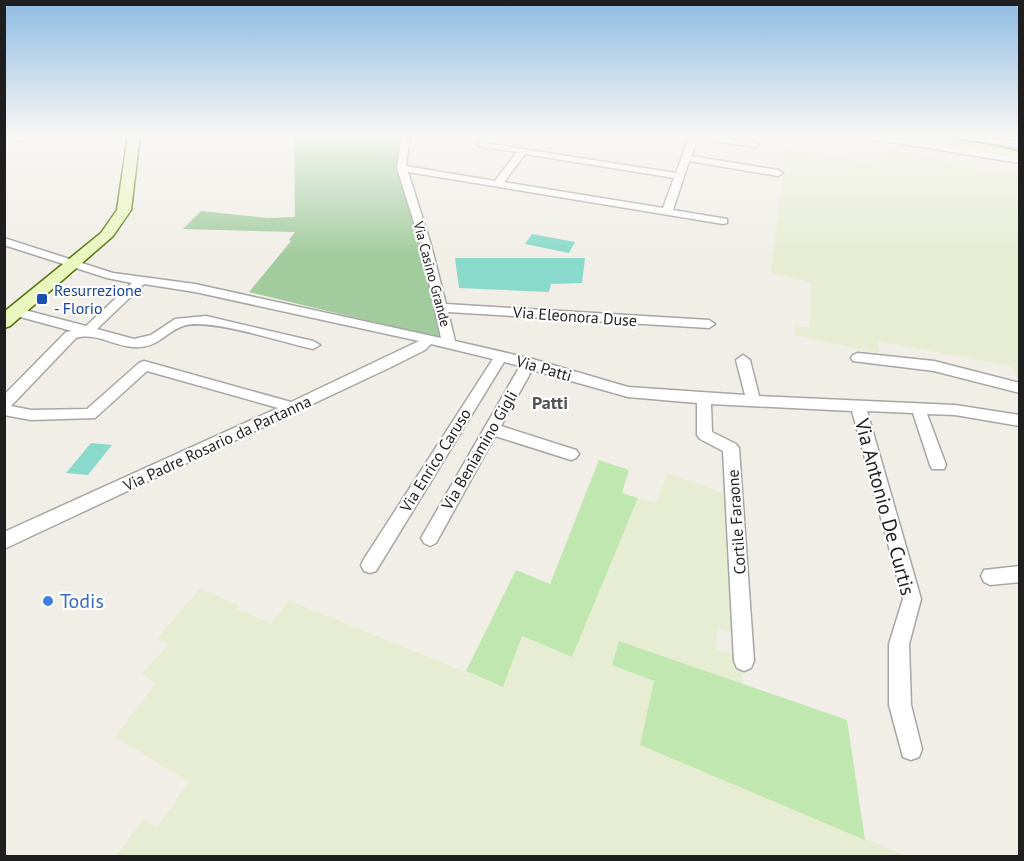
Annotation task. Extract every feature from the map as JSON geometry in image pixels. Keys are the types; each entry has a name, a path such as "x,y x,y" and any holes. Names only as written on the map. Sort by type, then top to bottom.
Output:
{"street":[{"path":"4,322 75,266 106,236 124,210 128,175"},
{"name":"Via Casino Grande","path":"404,175 442,308 448,343"},
{"path":"451,175 723,221"},
{"path":"498,182 503,175"},
{"path":"667,212 680,176 675,175"},
{"name":"Via Patti","path":"4,241 111,276 241,296 501,356 628,392 704,398 955,410 1020,421"},
{"path":"4,404 71,335 89,330 142,280"},
{"name":"Via Eleonora Duse","path":"442,308 709,324"},
{"path":"17,312 139,343 155,339 179,322 206,320 313,345"},
{"name":"Via Padre Rosario da Partanna","path":"4,542 411,352 428,340"},
{"name":"Via Enrico Caruso","path":"370,566 501,356"},
{"path":"858,358 934,366 1020,388"},
{"path":"743,360 753,400"},
{"name":"Via Beniamino Gigli","path":"430,538 529,363"},
{"path":"4,410 31,415 90,414 144,366 284,404 288,409"},
{"name":"Cortile Faraone","path":"704,398 705,435 730,448 744,661"},
{"name":"Via Antonio De Curtis","path":"858,405 912,600 899,644 900,705 911,749"},
{"path":"918,408 938,465"},
{"path":"491,429 571,454"},
{"path":"990,576 1020,574"}],"green space":[{"path":"294,175 400,175 437,306 443,339 249,292 291,241 289,240 295,232 183,229 201,211 268,218 295,217"},
{"path":"783,175 1019,175 1019,382 1012,366 877,341 879,353 795,335 795,326 810,328 811,282 771,273"},
{"path":"599,460 629,470 622,493 638,498 572,657 522,636 503,687 466,671 516,570 550,584"},
{"path":"668,473 729,495 737,634 717,628 716,649 735,655 734,664 742,669 743,684 619,641 612,665 654,680 640,745 907,856 116,856 143,820 157,827 189,782 115,737 156,683 142,674 169,644 157,638 200,589 239,605 237,609 271,624 288,600 502,687 522,636 572,657 638,498 656,503"},
{"path":"619,641 847,720 865,840 640,745 654,681 612,665"}],"shaded area":[{"path":"532,234 575,242 569,253 525,244"},
{"path":"455,258 585,258 582,283 551,284 549,292 459,288"},
{"path":"91,443 112,445 88,475 66,473"}],"place":[{"name":"Resurrezione - Florio","path":"42,299"},
{"name":"Todis","path":"48,601"}],"district":[{"name":"Patti","path":"550,403"}]}
